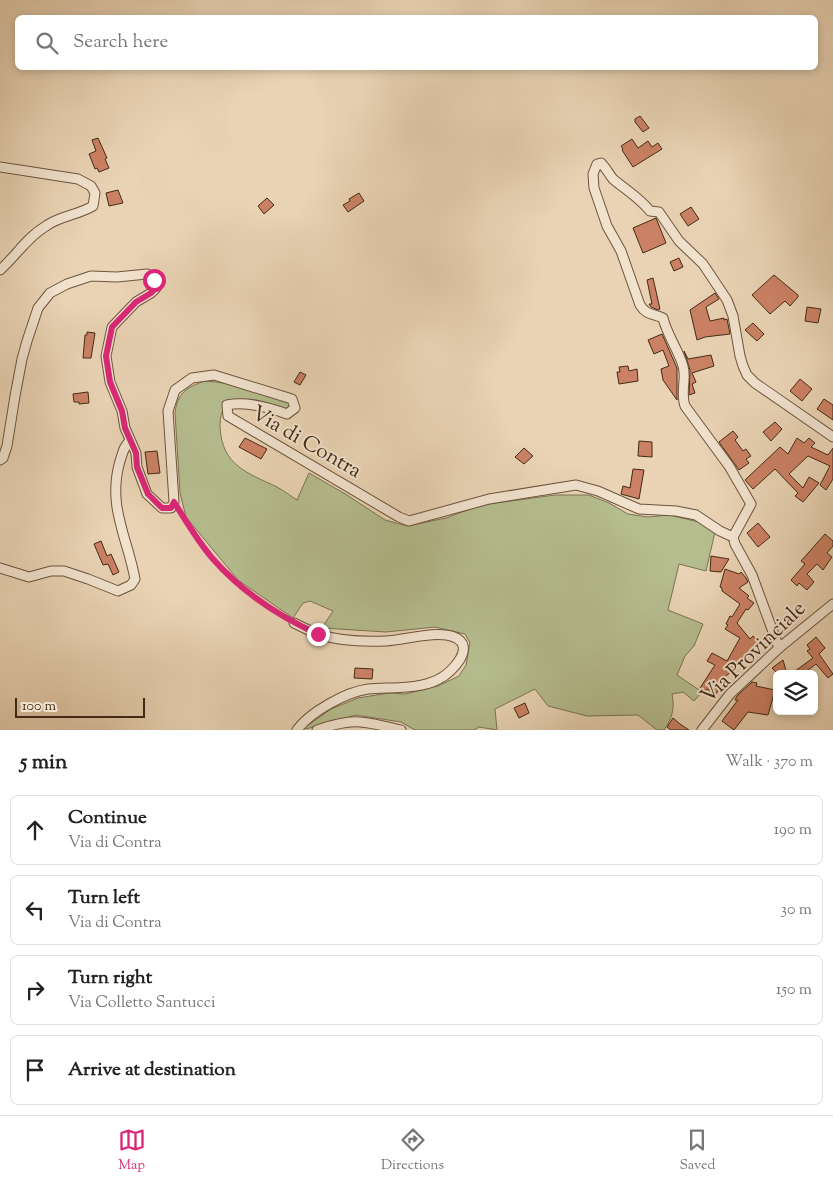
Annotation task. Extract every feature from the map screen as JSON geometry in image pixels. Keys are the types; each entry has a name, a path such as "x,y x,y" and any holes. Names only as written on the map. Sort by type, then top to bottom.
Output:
{"street":[{"path":"779,648 752,575 734,544 733,537 752,504 729,466 685,406 683,395 685,376 683,367 663,318 652,315 640,305 618,244 607,226 592,182 597,164 601,163 612,177 644,203 650,211 659,212 679,242 703,264 730,308 735,324 740,356 748,375 755,383 833,437"},
{"path":"0,167 78,179 91,186 95,193 92,206 82,212 65,216 46,225 30,238 0,270"},
{"path":"0,460 3,458 7,446 14,396 22,359 38,308 50,293 67,284 91,276 117,277 147,274 154,280 156,288 136,302 112,327 106,356 110,382 122,411 125,428 136,453 137,467 148,494 162,508 171,508 174,502"},
{"name":"Via di Contra","path":"174,502 168,411 174,390 192,378 214,375 292,398 295,408 287,414 274,409 238,403 227,405 228,416 399,517 409,521 489,499 576,485 598,491 640,509 676,511 696,515 733,537"},
{"path":"0,568 29,577 64,571 118,591 131,586 135,579 132,562 119,521 115,498 118,469 124,446 130,441"},
{"name":"Via Provinciale","path":"702,730 730,694 779,648 833,604"},
{"path":"294,623 318,634 344,640 386,641 439,635 460,639 463,646 462,654 457,664 448,674 436,681 405,688 366,690 351,694 325,706 310,716 297,730"},
{"path":"317,730 337,723 351,721 364,721 401,730"}],"path":[{"path":"174,502 212,558 237,584 261,603 294,623"}],"green space":[{"path":"205,381 237,386 290,403 291,408 287,411 256,403 231,400 222,412 220,427 226,451 238,466 297,500 309,473 385,520 407,526 446,518 481,505 555,495 589,495 609,503 628,514 648,517 669,515 699,522 715,532 706,571 679,564 668,610 703,624 694,646 685,656 677,675 702,692 694,701 683,692 672,694 672,713 664,730 657,730 638,715 587,716 548,706 535,689 495,709 497,730 479,727 474,730 415,730 401,722 356,715 304,728 331,709 358,698 389,693 405,694 438,686 459,676 466,665 470,643 465,634 435,627 386,632 322,628 333,611 310,601 303,603 293,618 238,580 186,517 180,493 176,406 178,400 188,388"}],"building":[{"path":"640,116 649,128 643,132 635,122 635,119"},
{"path":"98,138 107,158 105,159 109,168 99,172 97,168 95,169 89,154 96,151 92,140"},
{"path":"632,139 638,148 648,141 652,147 658,143 662,149 633,167 621,146"},
{"path":"118,190 123,203 109,206 106,193"},
{"path":"359,193 364,201 348,212 343,205"},
{"path":"267,198 274,205 264,214 258,206"},
{"path":"691,207 699,219 688,226 680,214"},
{"path":"656,218 666,243 643,253 633,228"},
{"path":"679,258 683,267 674,271 670,262"},
{"path":"774,275 798,297 790,306 785,301 770,314 752,295"},
{"path":"653,278 660,309 658,310 649,304 652,304 647,280"},
{"path":"715,293 719,299 706,307 710,321 727,319 730,334 705,337 697,340 690,310"},
{"path":"807,307 821,309 818,323 805,321"},
{"path":"753,323 764,334 757,341 745,330"},
{"path":"87,332 95,333 91,358 83,358 85,335 87,335"},
{"path":"662,334 677,368 677,400 663,380 661,369 669,366 663,350 654,354 648,340"},
{"path":"684,351 688,359 711,355 714,366 692,373 696,382 692,384 695,393 689,395 690,370"},
{"path":"628,366 629,371 637,369 638,381 619,384 617,372 620,372 619,367"},
{"path":"300,372 306,375 300,385 294,382"},
{"path":"800,379 812,389 802,401 790,391"},
{"path":"88,392 89,403 79,404 79,402 74,402 73,394"},
{"path":"824,399 833,405 833,420 817,409"},
{"path":"775,422 782,429 771,441 763,432"},
{"path":"733,431 738,437 735,440 743,451 746,449 751,456 746,459 749,463 739,470 719,442"},
{"path":"245,438 267,449 261,459 239,447"},
{"path":"797,438 804,443 809,438 815,443 811,447 828,455 833,448 833,479 826,490 820,485 830,466 808,456 789,474 803,488 809,477 819,483 803,502 795,496 798,493 775,469 753,489 745,480 780,447 788,454"},
{"path":"639,441 652,442 652,457 638,456"},
{"path":"524,448 533,456 524,464 515,457"},
{"path":"157,451 160,473 148,474 145,452"},
{"path":"633,469 644,470 639,499 621,494 623,486 630,488"},
{"path":"758,523 770,537 758,547 747,533"},
{"path":"825,534 833,541 833,546 827,553 832,557 823,570 817,564 807,574 814,582 807,590 799,583 797,586 791,580 805,564 801,561"},
{"path":"101,541 107,556 111,554 119,572 113,575 108,564 103,565 94,544"},
{"path":"711,556 729,559 721,572 710,571"},
{"path":"725,569 739,574 741,572 748,582 739,588 754,603 748,610 746,609 737,623 750,639 753,636 760,645 724,678 726,680 715,695 707,689 705,692 700,688 715,665 707,661 712,653 727,661 740,638 725,629 730,616 732,617 740,604 722,591 720,587"},
{"path":"816,637 825,648 819,654 833,674 828,678 816,664 808,670 796,670 813,658 807,651 810,649 807,645"},
{"path":"783,660 786,670 774,670 772,668"},
{"path":"355,668 373,669 372,679 354,678"},
{"path":"752,682 757,683 756,686 773,690 768,715 748,712 734,730 722,721 738,700 735,700"},
{"path":"525,703 529,713 519,718 514,708"},
{"path":"673,718 689,730 671,730 667,727"}],"route":[{"path":"154,280 156,288 136,302 112,327 106,356 110,382 122,411 125,428 136,453 137,467 148,494 162,508 171,508 174,502 212,558 237,584 261,603 294,623 318,634"}]}
